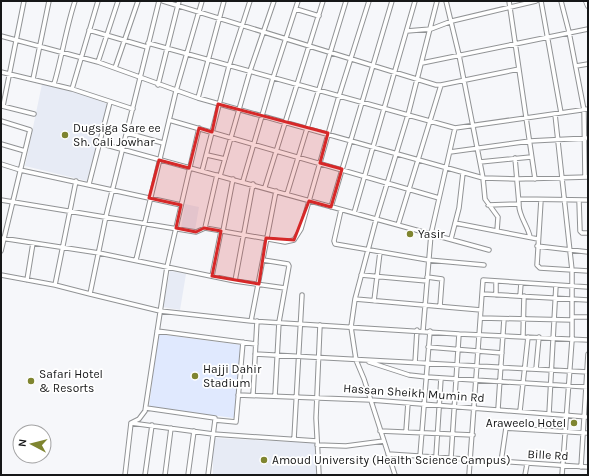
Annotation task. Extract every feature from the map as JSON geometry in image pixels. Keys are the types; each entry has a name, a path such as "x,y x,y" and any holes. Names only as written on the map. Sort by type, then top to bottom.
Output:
{"street":[{"path":"24,1 2,106 34,114"},
{"path":"33,79 49,1"},
{"path":"54,84 63,52 68,21 75,1"},
{"path":"72,89 80,57 98,1"},
{"path":"98,62 118,1"},
{"path":"115,68 138,1"},
{"path":"90,294 106,216 133,109 147,45 160,1"},
{"path":"163,1 200,11 373,66 441,85 519,69"},
{"path":"158,85 179,1"},
{"path":"136,260 149,198 176,91 188,54 202,1"},
{"path":"198,98 224,1"},
{"path":"202,171 218,104 250,1"},
{"path":"204,228 250,72 274,1"},
{"path":"243,181 261,115 298,1"},
{"path":"265,187 323,1"},
{"path":"287,194 346,1"},
{"path":"1,200 106,216 196,232 204,228 285,242 294,240 301,229 339,96 352,59 369,1"},
{"path":"331,207 392,1"},
{"path":"354,213 415,1"},
{"path":"395,475 371,400 356,360 350,327 361,275 418,79 437,1"},
{"path":"446,1 452,21 464,80 483,178 485,199 499,220 497,231"},
{"path":"509,1 535,179"},
{"path":"407,31 431,29 452,21 536,1"},
{"path":"541,1 561,113"},
{"path":"1,36 98,62 158,85 218,104 418,158 483,178 535,179 586,177 586,109 561,1"},
{"path":"586,1 588,6"},
{"path":"296,9 319,16"},
{"path":"422,63 588,29"},
{"path":"89,30 125,40 188,54 455,128 586,109"},
{"path":"576,66 588,64"},
{"path":"1,72 72,89 133,109"},
{"path":"398,225 441,85"},
{"path":"89,184 110,102"},
{"path":"555,114 561,178 571,250 573,286 572,340 562,475"},
{"path":"169,120 439,198"},
{"path":"1,122 30,130 2,238 1,251"},
{"path":"124,475 131,423 142,416 146,408 167,267 199,128"},
{"path":"423,331 428,260 432,234 455,128"},
{"path":"127,133 163,143"},
{"path":"450,152 530,141 587,138"},
{"path":"99,143 265,187 376,220 489,250"},
{"path":"1,144 25,151"},
{"path":"207,154 225,159"},
{"path":"480,162 531,157"},
{"path":"515,158 519,209 530,237"},
{"path":"1,164 20,170 181,205"},
{"path":"451,239 459,208 463,172"},
{"path":"212,276 233,179"},
{"path":"55,285 64,247 76,181"},
{"path":"235,281 253,184"},
{"path":"251,320 276,191"},
{"path":"541,200 536,260 539,267 588,270"},
{"path":"579,200 580,230 582,233 588,233"},
{"path":"488,205 519,201 588,200"},
{"path":"341,210 334,243 428,260 484,265"},
{"path":"455,223 538,239"},
{"path":"2,238 99,252 235,281 285,288"},
{"path":"27,280 33,243"},
{"path":"537,246 588,252"},
{"path":"374,301 380,252"},
{"path":"263,260 288,265 279,322 275,396"},
{"path":"1,275 55,285 160,311 300,324 588,340"},
{"path":"361,275 442,279 440,306"},
{"path":"470,475 484,280 588,287"},
{"path":"496,281 496,295"},
{"path":"520,283 526,336 520,411"},
{"path":"548,414 556,285"},
{"path":"482,294 588,300"},
{"path":"294,439 302,295"},
{"path":"355,299 481,310"},
{"path":"481,318 555,320 588,317"},
{"path":"498,409 504,319"},
{"path":"253,395 257,321"},
{"path":"319,475 316,397 320,325"},
{"path":"415,363 417,330"},
{"path":"157,331 256,344"},
{"path":"420,456 430,331"},
{"path":"451,458 459,334"},
{"path":"536,369 539,337"},
{"path":"146,408 215,418 215,420 236,422 243,342"},
{"path":"428,347 502,353"},
{"path":"255,354 299,358 588,372"},
{"path":"581,467 586,433 588,354"},
{"path":"364,360 409,375 587,387"},
{"path":"436,456 441,378"},
{"name":"Hassan Sheikh Mumin Rd","path":"238,395 371,400 586,417"},
{"path":"406,431 408,403"},
{"path":"208,475 215,420"},
{"path":"131,423 213,434 294,439 346,446 384,442"},
{"path":"145,475 152,425"},
{"path":"165,475 171,428"},
{"path":"501,462 506,428 586,433"},
{"path":"188,475 194,431"},
{"path":"380,431 473,435"},
{"path":"583,446 588,447"},
{"name":"Bille Rd","path":"388,454 588,467"},
{"path":"525,475 527,464"}],"highlighted area":[{"path":"218,104 328,133 320,163 342,169 331,207 309,201 294,240 266,238 259,284 212,276 221,231 204,228 196,232 176,228 181,205 149,198 159,160 189,168 199,128 212,132"}],"shaded area":[{"name":"Dugsiga Sare ee Sh. Cali Jowhar","path":"42,84 81,94 108,104 87,181 25,166"},
{"path":"185,204 199,207 195,230 181,227"},
{"path":"170,271 186,274 180,310 163,307"},
{"name":"Hajji Dahir Stadium","path":"158,334 241,345 234,418 149,407"},
{"name":"Amoud University (Health Science Campus)","path":"215,438 316,443 316,475 213,475 213,445"}],"place":[{"name":"Dugsiga Sare ee Sh. Cali Jowhar","path":"65,135"},
{"name":"Yasir","path":"410,234"},
{"name":"Hajji Dahir Stadium","path":"195,376"},
{"name":"Safari Hotel & Resorts","path":"31,381"},
{"name":"Araweelo Hotel","path":"574,423"},
{"name":"Amoud University (Health Science Campus)","path":"264,460"}]}
